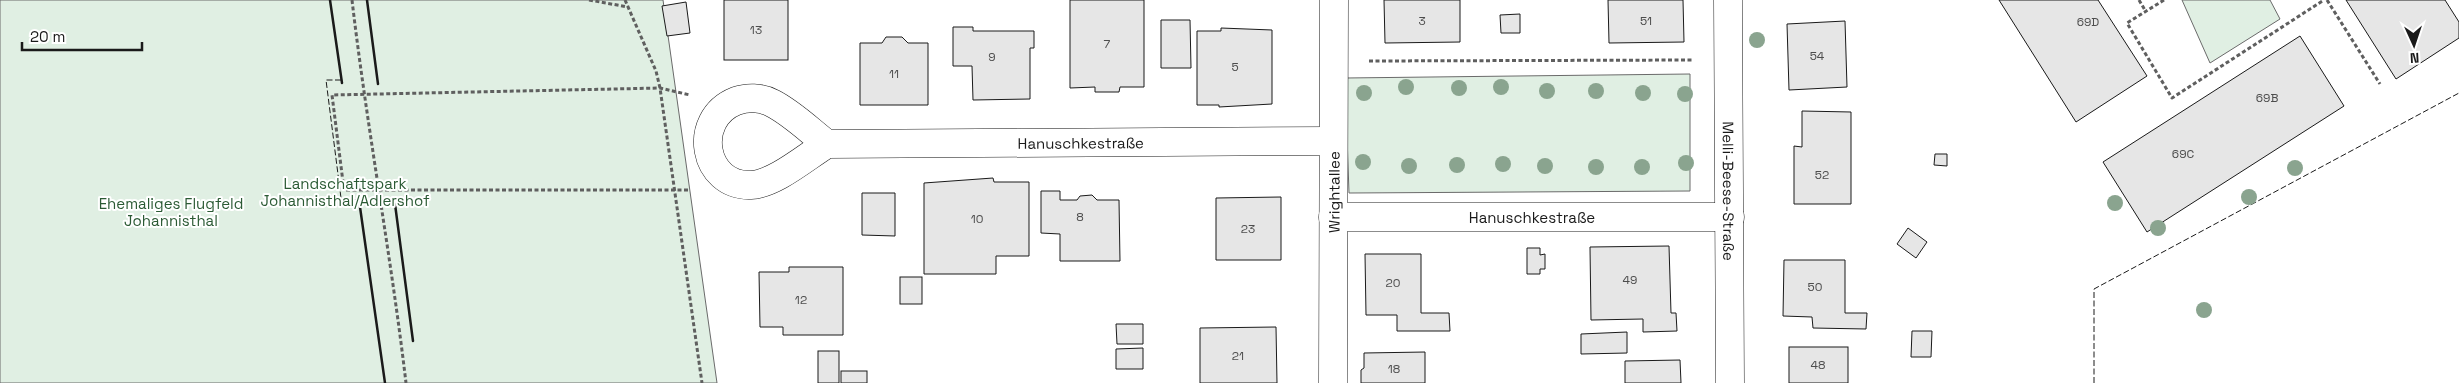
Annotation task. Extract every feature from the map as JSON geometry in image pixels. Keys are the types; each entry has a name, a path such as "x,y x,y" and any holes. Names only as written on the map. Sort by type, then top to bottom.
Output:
{"street":[{"name":"Wrightallee","path":"1333,383 1334,0"},
{"name":"Melli-Beese-Straße","path":"1728,0 1730,383"},
{"name":"Hanuschkestraße","path":"827,144 1333,141"},
{"name":"Hanuschkestraße","path":"1333,217 1730,217"}],"path":[{"path":"352,0 363,92 380,192 406,383"},
{"path":"589,0 628,7"},
{"path":"625,0 656,71 660,88 702,383"},
{"path":"2139,0 2146,12"},
{"path":"2164,0 2127,23 2172,98 2326,0 2380,84"},
{"path":"1334,61 1728,60"},
{"path":"660,88 332,94 344,190 380,192 676,191"}],"green space":[{"name":"Landschaftspark Johannisthal/Adlershof","path":"0,0 663,0 717,383 0,383"},
{"path":"2182,0 2270,0 2280,19 2210,63"},
{"path":"1690,74 1690,191 1349,193 1345,78"}],"building":[{"path":"724,0 788,0 788,60 724,60"},
{"path":"1070,0 1144,0 1144,87 1120,87 1119,92 1095,92 1095,87 1070,88"},
{"path":"1384,0 1460,0 1460,42 1385,43"},
{"path":"1608,0 1683,0 1684,42 1609,43"},
{"path":"1999,0 2098,0 2147,76 2076,122"},
{"path":"2346,0 2445,0 2459,22 2459,38 2396,79"},
{"path":"686,2 690,33 667,36 662,6"},
{"path":"1520,14 1520,33 1501,33 1500,15"},
{"path":"1161,20 1190,20 1191,68 1161,68"},
{"path":"1845,21 1847,87 1789,90 1787,24"},
{"path":"953,27 973,27 973,31 1034,31 1034,48 1030,48 1030,99 973,100 972,66 953,66"},
{"path":"1221,28 1272,30 1272,104 1219,107 1219,105 1197,105 1197,31 1221,31"},
{"path":"2300,36 2344,106 2147,232 2103,162"},
{"path":"886,37 902,37 908,43 928,43 928,105 860,105 860,43 882,43"},
{"path":"1802,111 1851,112 1851,204 1794,204 1794,146 1802,147"},
{"path":"1935,154 1947,154 1947,166 1934,165"},
{"path":"993,178 994,182 1029,182 1029,256 996,256 996,274 924,274 924,183"},
{"path":"1041,191 1060,191 1060,200 1077,200 1080,196 1092,195 1097,200 1119,200 1120,261 1060,261 1060,234 1041,233"},
{"path":"862,193 895,193 895,236 862,235"},
{"path":"1281,197 1281,260 1216,260 1216,198"},
{"path":"1908,228 1927,242 1916,258 1897,244"},
{"path":"1669,246 1671,313 1676,313 1677,331 1643,332 1643,319 1591,320 1590,247"},
{"path":"1527,248 1540,248 1540,255 1545,254 1545,269 1540,269 1540,274 1527,274"},
{"path":"1365,254 1421,254 1421,313 1449,313 1450,331 1397,331 1397,315 1366,315"},
{"path":"1784,260 1845,260 1845,313 1867,313 1866,329 1813,328 1812,317 1783,316"},
{"path":"789,267 843,267 843,335 783,335 783,327 760,327 759,272 789,272"},
{"path":"900,277 922,277 922,304 900,304"},
{"path":"1116,324 1143,324 1143,344 1117,344"},
{"path":"1276,327 1277,383 1200,383 1200,328"},
{"path":"1912,331 1932,331 1931,357 1911,357"},
{"path":"1627,332 1627,353 1581,354 1581,334"},
{"path":"1789,347 1848,347 1848,383 1789,383"},
{"path":"1143,348 1143,369 1116,369 1116,349"},
{"path":"818,351 839,351 839,383 818,383"},
{"path":"1425,352 1425,383 1361,383 1364,353"},
{"path":"1680,360 1681,383 1625,383 1625,361"},
{"path":"841,371 867,371 867,383 841,383"}],"fence":[{"path":"341,80 326,80 341,198 359,200"},
{"path":"2094,383 2094,289 2459,93"}],"wall":[{"path":"330,0 342,83"},
{"path":"367,0 378,84"},
{"path":"359,200 385,383"},
{"path":"395,204 413,341"}],"park label":[{"name":"Ehemaliges Flugfeld Johannisthal","path":"171,212"}]}
